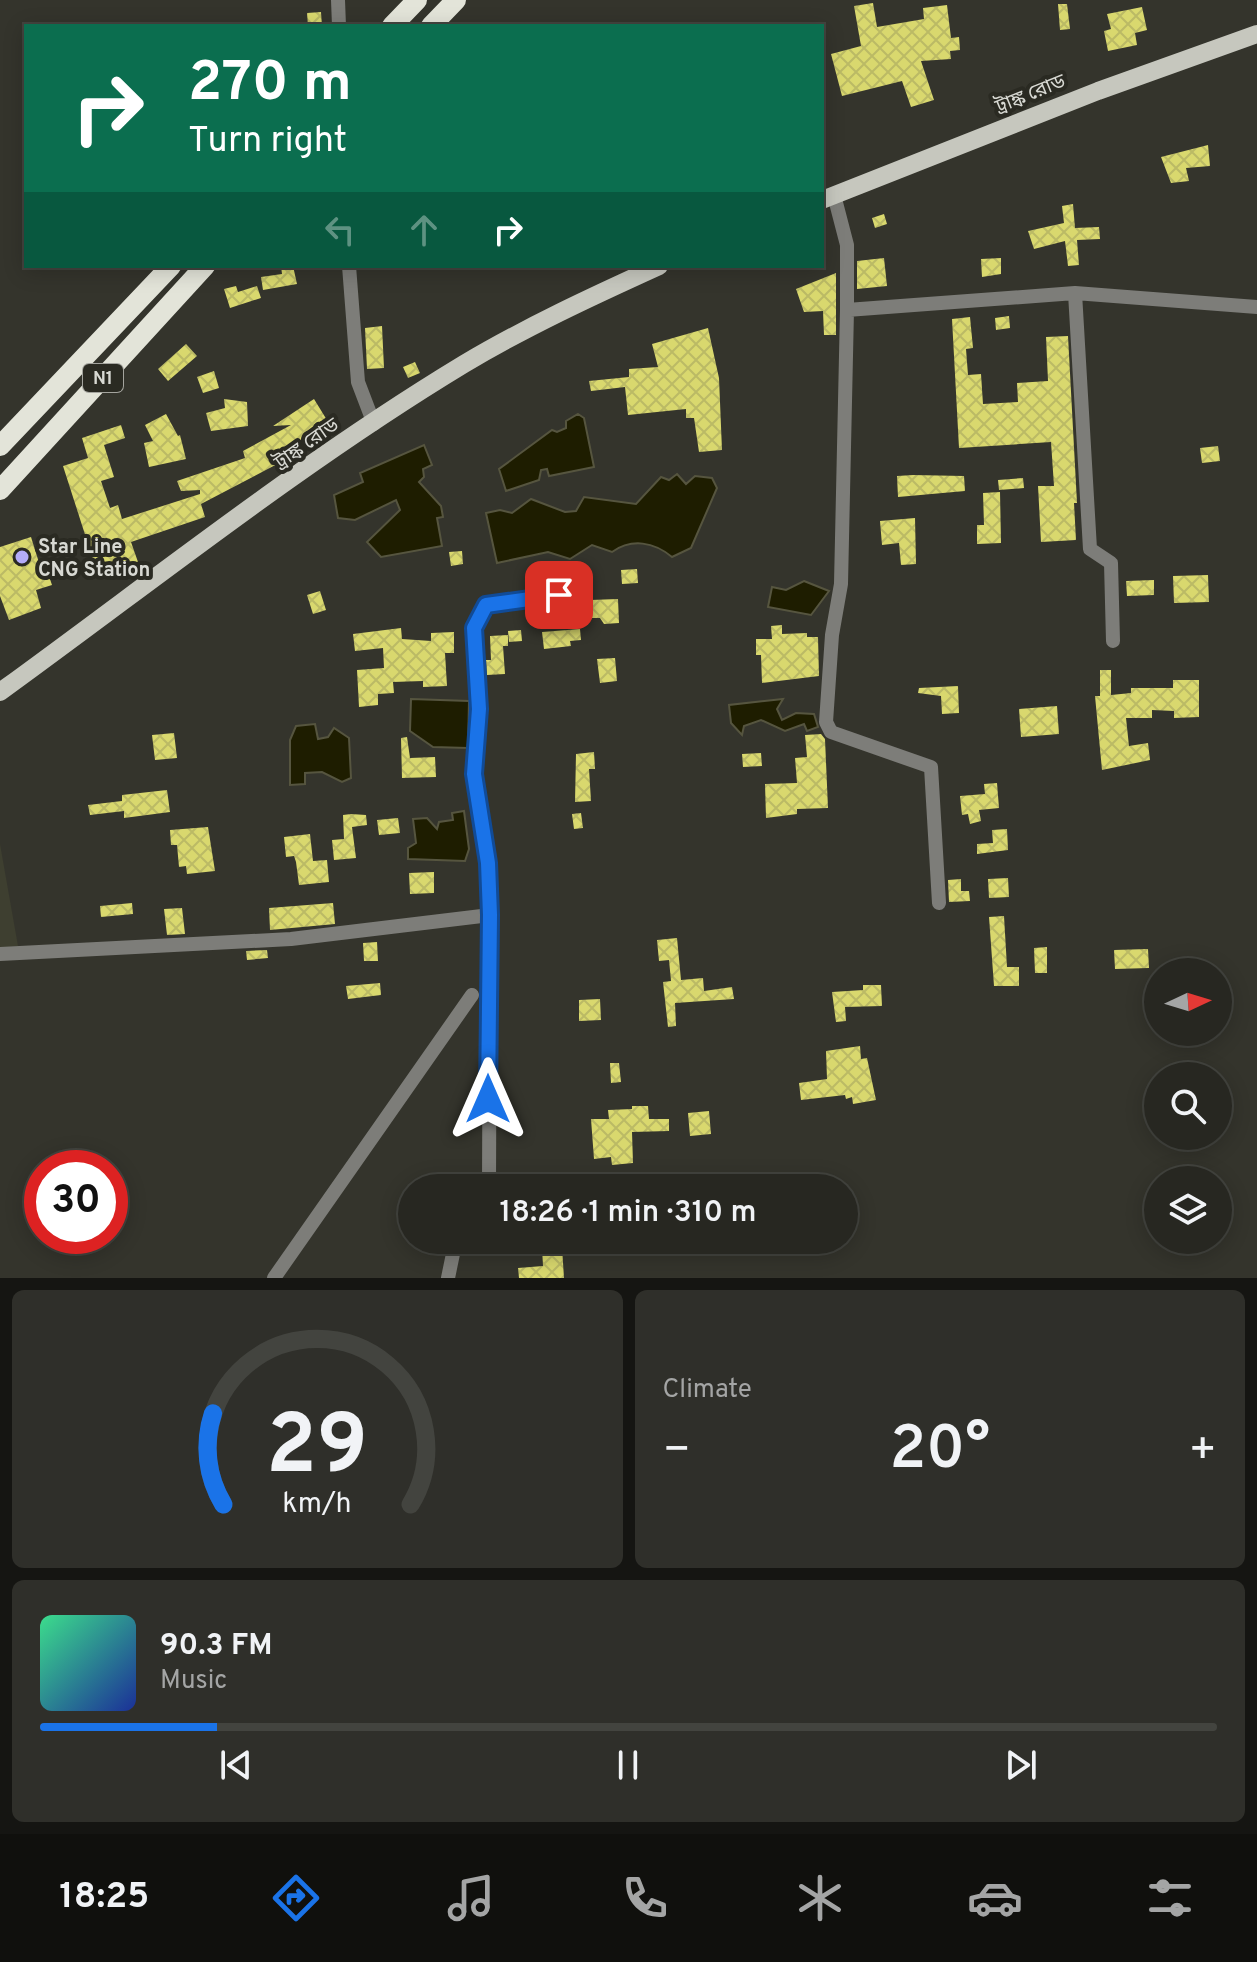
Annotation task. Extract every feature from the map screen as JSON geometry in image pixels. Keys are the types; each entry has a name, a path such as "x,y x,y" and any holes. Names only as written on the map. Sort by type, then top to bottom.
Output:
{"highway":[{"path":"394,24 417,0"},
{"path":"433,24 456,0"},
{"name":"N1","path":"0,446 169,268"},
{"name":"N1","path":"0,490 203,268"}],"main road":[{"name":"ট্রাঙ্ক রোড","path":"828,197 1083,96 1257,34"},
{"name":"ট্রাঙ্ক রোড","path":"0,692 314,463 465,364 581,302 655,268"}],"street":[{"path":"338,0 339,24"},
{"path":"828,197 847,245 847,310 841,584 832,635 826,722 831,732 931,767 939,903"},
{"path":"349,268 358,382 374,424"},
{"path":"847,310 1075,293 1257,307"},
{"path":"1075,293 1090,549 1111,563 1113,641"},
{"path":"489,1174 490,915 488,863 474,774 479,709 474,628 486,605 559,595 580,602"},
{"path":"0,954 291,939 490,915"},
{"path":"274,1278 472,995"},
{"path":"448,1278 453,1254"}],"shaded area":[{"path":"578,414 584,418 594,467 549,476 547,469 541,470 539,480 506,491 499,469 552,430 557,432 566,428 566,421"},
{"path":"424,445 432,465 423,469 424,477 419,482 441,506 443,517 437,518 442,546 381,557 367,542 400,510 396,500 355,520 338,518 334,495 363,482 360,473"},
{"path":"677,474 686,484 695,476 712,478 717,488 691,548 672,557 650,545 635,543 612,552 592,545 570,559 548,552 497,563 486,513 500,510 512,513 531,499 565,512 576,511 584,497 636,504 661,477 669,480"},
{"path":"804,581 829,591 811,615 768,607 772,587 786,590"},
{"path":"411,699 469,701 468,748 433,747 410,731"},
{"path":"783,699 777,709 782,720 796,713 814,714 818,727 807,731 804,724 785,731 761,720 744,726 742,735 731,723 729,705"},
{"path":"315,724 318,739 328,737 334,728 349,738 351,778 342,782 322,772 305,773 305,784 290,785 290,740 296,726"},
{"path":"464,811 469,849 465,861 408,859 408,848 416,843 413,819 427,818 437,829 439,822 453,820 452,813"},
{"path":"0,844 18,946 0,948"}],"building":[{"path":"873,3 877,27 924,19 923,8 947,5 951,38 959,37 960,50 950,51 951,59 921,61 934,100 911,107 902,81 842,96 831,54 861,46 854,6"},
{"path":"1058,4 1067,4 1070,29 1060,30"},
{"path":"1142,7 1147,30 1135,33 1137,45 1108,51 1104,31 1111,29 1107,14"},
{"path":"321,12 322,24 308,24 307,13"},
{"path":"1208,145 1210,166 1186,168 1189,181 1171,183 1161,157"},
{"path":"1073,204 1075,228 1099,227 1100,239 1077,240 1079,265 1068,266 1065,241 1034,249 1028,231 1064,223 1062,206"},
{"path":"884,214 887,224 875,228 872,218"},
{"path":"884,258 887,286 857,289 857,261"},
{"path":"1001,258 1001,274 982,277 981,259"},
{"path":"281,268 293,268 297,284 263,290 261,277 282,274"},
{"path":"836,273 836,335 824,335 823,311 804,312 796,289"},
{"path":"236,286 238,292 257,286 261,298 230,308 224,289"},
{"path":"1009,316 1010,328 996,330 995,318"},
{"path":"970,317 973,348 966,349 968,375 981,374 983,404 1018,402 1017,383 1048,381 1046,337 1068,336 1077,503 1074,503 1076,540 1041,542 1038,486 1054,486 1051,442 959,448 952,319"},
{"path":"382,326 384,368 367,369 365,328"},
{"path":"708,328 719,378 722,450 699,452 694,418 686,418 686,409 628,415 625,387 591,391 589,381 629,377 629,369 658,367 652,344"},
{"path":"186,344 197,356 168,381 158,369"},
{"path":"415,362 420,373 408,378 403,367"},
{"path":"214,371 219,388 203,393 197,377"},
{"path":"224,399 247,402 248,426 211,431 206,413 225,408"},
{"path":"314,399 330,425 281,456 283,461 201,504 205,517 131,542 138,562 98,575 63,466 88,458 82,438 121,425 125,438 104,445 114,477 101,481 110,508 118,505 122,519 200,494 200,490 181,491 177,481 245,458 243,451 291,425 273,426"},
{"path":"166,414 180,435 186,459 149,467 144,443 153,441 145,425"},
{"path":"1218,446 1220,461 1202,463 1200,448"},
{"path":"897,476 964,476 965,491 898,497"},
{"path":"1023,478 1024,488 999,490 998,480"},
{"path":"1000,492 1001,543 977,544 977,525 984,525 983,493"},
{"path":"915,518 916,564 901,565 899,543 882,545 880,521"},
{"path":"31,537 41,569 46,567 52,585 36,590 41,608 9,620 0,596 0,547"},
{"path":"462,551 463,564 451,566 449,552"},
{"path":"637,569 638,583 622,584 621,570"},
{"path":"1208,575 1209,602 1174,603 1173,576"},
{"path":"1154,580 1154,595 1127,596 1126,581"},
{"path":"320,591 326,610 313,614 307,595"},
{"path":"618,599 619,623 604,624 600,618 587,618 590,600"},
{"path":"782,625 782,634 807,633 807,637 818,637 819,676 762,683 761,655 756,655 756,639 772,639 771,626"},
{"path":"401,628 402,639 431,641 431,633 454,632 454,653 445,653 447,686 423,687 423,681 393,682 394,693 378,694 378,705 359,707 357,670 384,668 383,648 355,651 353,634"},
{"path":"580,629 581,640 570,641 571,646 544,649 542,632"},
{"path":"521,630 522,641 509,642 508,631"},
{"path":"508,635 508,646 503,646 505,674 487,675 486,660 491,660 490,636"},
{"path":"615,658 617,681 600,683 597,659"},
{"path":"1100,670 1111,670 1111,695 1131,693 1131,688 1173,688 1173,680 1199,680 1199,717 1174,718 1174,711 1152,710 1152,718 1126,718 1129,746 1148,743 1150,760 1102,770 1095,696 1100,696"},
{"path":"958,686 959,713 942,714 941,696 918,693 919,688"},
{"path":"1057,706 1059,734 1021,737 1019,709"},
{"path":"174,733 177,758 155,760 152,735"},
{"path":"821,734 825,739 828,808 797,809 797,814 766,818 765,784 797,783 795,758 807,757 805,735"},
{"path":"407,737 410,758 435,757 436,777 402,778 401,738"},
{"path":"594,752 595,769 589,769 591,801 575,802 576,754"},
{"path":"761,753 762,766 743,767 742,754"},
{"path":"997,783 999,808 979,810 981,821 970,824 968,814 962,815 960,796 985,794 984,784"},
{"path":"167,790 170,812 124,818 124,811 90,815 88,805 122,801 122,795"},
{"path":"581,813 583,828 574,829 572,814"},
{"path":"343,815 366,815 367,825 352,827 356,858 334,860 332,840 344,839"},
{"path":"398,818 400,833 379,835 377,820"},
{"path":"208,827 215,871 187,874 186,866 179,867 177,845 171,845 170,830"},
{"path":"1007,829 1008,850 977,854 977,844 993,843 992,830"},
{"path":"310,834 313,861 327,860 329,882 299,885 294,856 286,857 284,837"},
{"path":"434,872 434,893 410,894 409,873"},
{"path":"1008,878 1009,897 989,898 988,879"},
{"path":"961,879 961,891 969,891 970,901 949,902 948,880"},
{"path":"132,903 133,914 101,917 100,906"},
{"path":"333,903 335,924 270,930 269,908"},
{"path":"182,908 185,934 167,935 164,909"},
{"path":"1004,916 1007,967 1019,967 1019,986 994,986 989,917"},
{"path":"677,938 681,980 703,978 704,991 732,987 734,999 675,1003 676,1026 668,1027 663,982 671,981 669,960 659,961 657,940"},
{"path":"377,942 378,961 364,961 363,943"},
{"path":"1047,947 1047,973 1035,973 1034,948"},
{"path":"1148,949 1148,958 1144,958 1144,968 1115,969 1114,950"},
{"path":"267,950 268,958 247,960 246,951"},
{"path":"380,983 381,995 348,999 346,986"},
{"path":"863,985 881,985 882,1006 845,1007 846,1021 836,1022 832,992 863,990"},
{"path":"600,999 601,1020 579,1021 579,1000"},
{"path":"860,1046 861,1059 867,1058 876,1100 853,1104 852,1097 846,1099 845,1095 801,1100 799,1083 827,1079 826,1051"},
{"path":"610,1063 619,1063 621,1082 611,1083"},
{"path":"632,1106 648,1106 649,1119 669,1119 669,1131 632,1132 633,1163 612,1165 611,1157 594,1159 591,1119 609,1119 608,1110 632,1109"},
{"path":"709,1111 711,1134 690,1136 688,1113"},
{"path":"542,1254 562,1254 564,1278 519,1278 518,1268 543,1266"}],"place":[{"name":"Star Line CNG Station","path":"22,557"}],"route":[{"path":"488,1099 487,950 490,915 488,863 474,774 479,709 479,669 474,628 486,605 559,595"}]}
